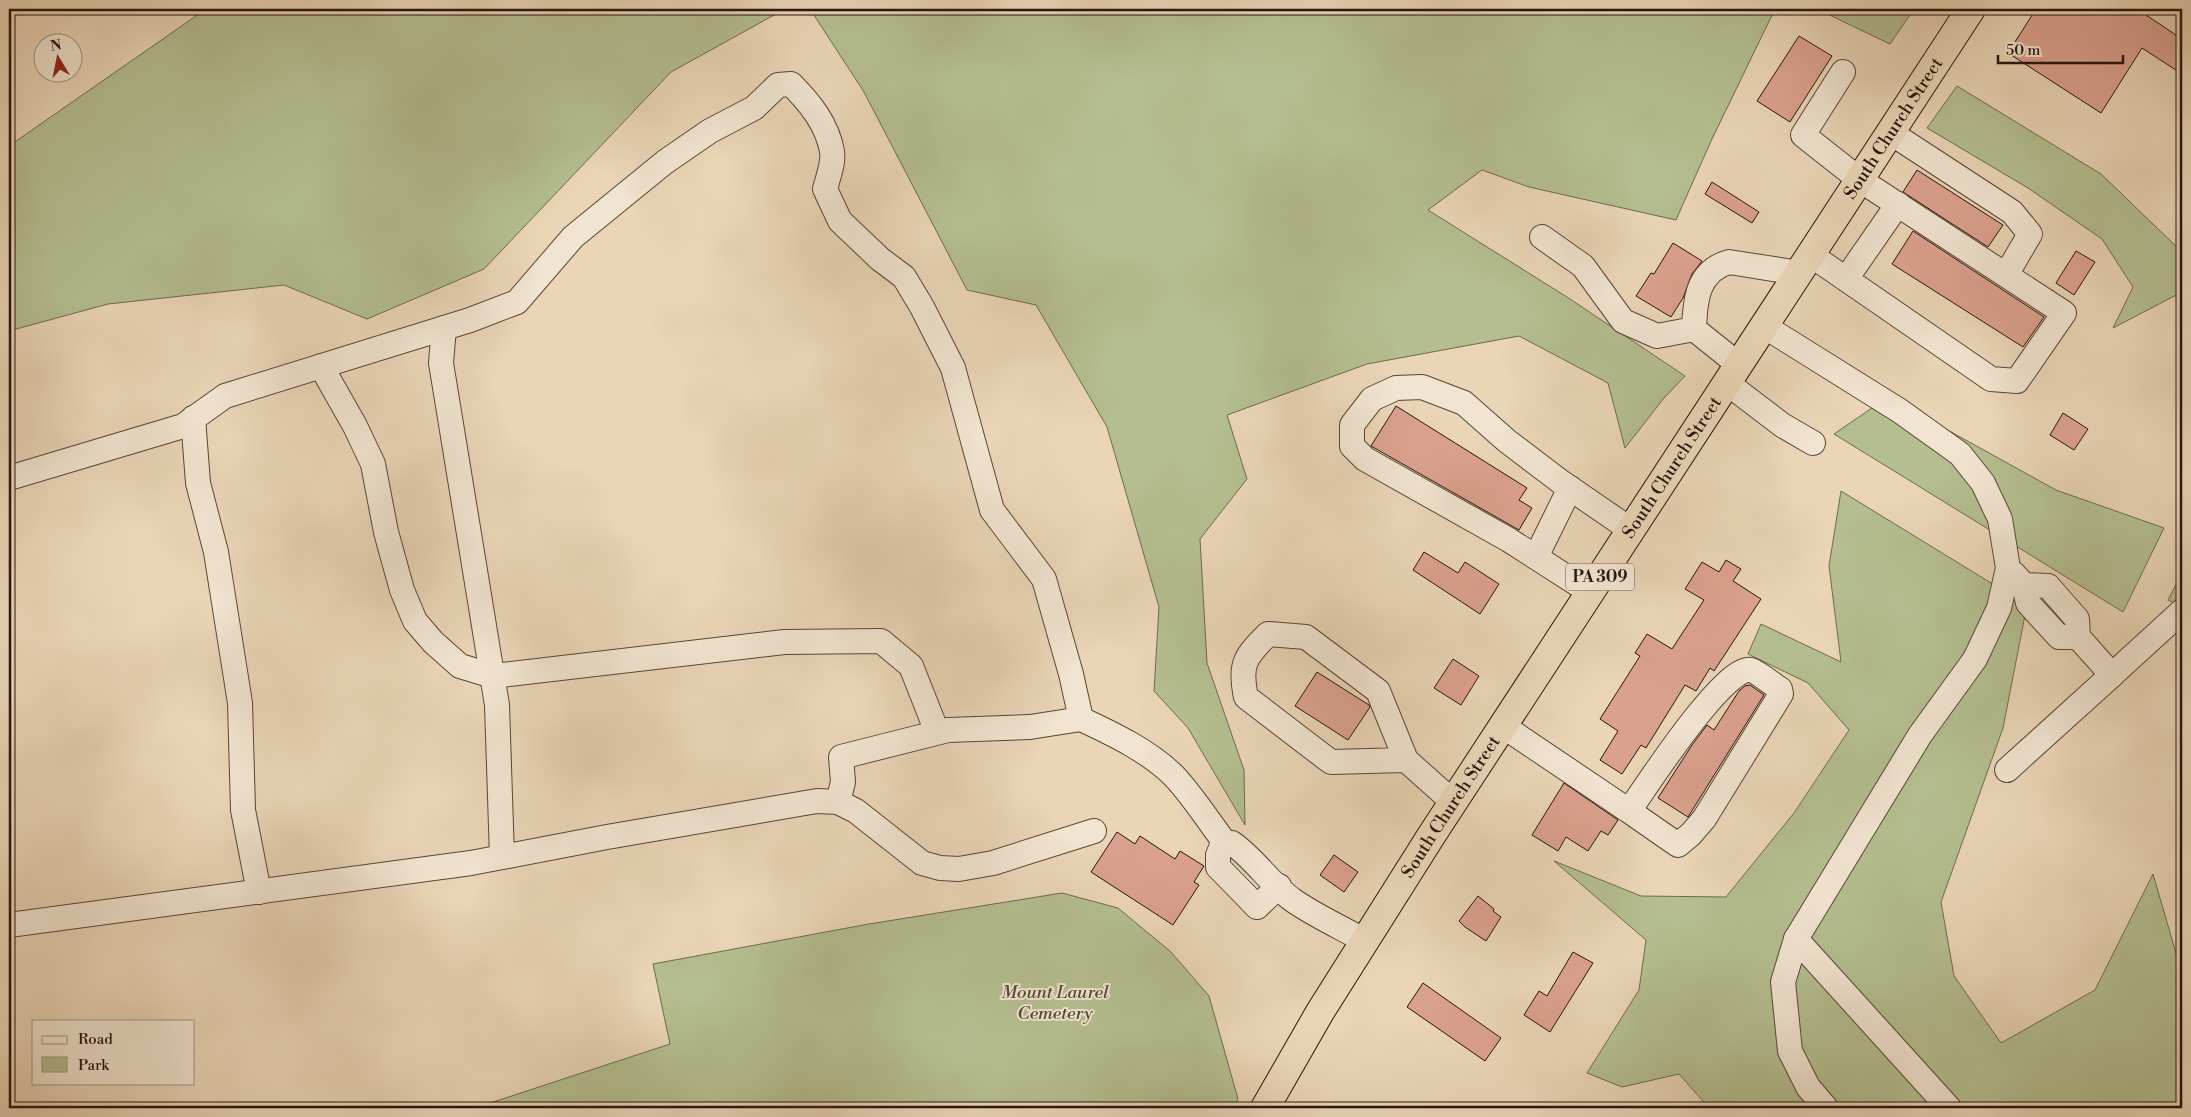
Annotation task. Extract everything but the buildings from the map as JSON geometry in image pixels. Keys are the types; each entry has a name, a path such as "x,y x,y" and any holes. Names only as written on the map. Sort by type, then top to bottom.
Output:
{"highway":[{"name":"South Church Street","path":"1265,1108 1320,1012 1452,802 1971,9"}],"lane":[{"path":"1813,443 1782,425 1733,374 1694,329 1695,300 1703,280 1718,265 1729,262 1805,264 1846,279 1991,379 2017,381 2064,313 1860,180 1803,135 1843,72"},
{"path":"9,478 183,426 225,396 444,328 517,302 573,237 665,162 710,131 754,108 778,85 791,84 821,119 832,151 831,168 825,189 840,221 880,258 904,277 922,307 953,368 992,510 1044,580 1071,674 1081,720"},
{"path":"1890,133 2012,212 2030,234 2006,275"},
{"path":"1846,279 1898,204"},
{"path":"1542,236 1583,266 1623,320 1657,336 1694,329"},
{"path":"1764,326 1900,411 1960,454 1983,484 2000,519 2008,568 2000,608 1975,659 1920,735 1796,939 1783,982 1790,1051 1808,1087 1826,1108"},
{"path":"444,328 441,363 498,705 502,857"},
{"path":"320,366 355,426 373,464 386,532 402,590 416,621 433,642 460,666 493,676 784,642 881,641 911,666 937,732"},
{"path":"1590,592 1536,557 1365,459 1352,446 1352,425 1372,399 1396,388 1422,387 1464,403 1507,441 1631,530"},
{"path":"193,418 198,483 216,552 240,703 243,810 259,892"},
{"path":"1536,557 1570,488"},
{"path":"2008,568 2024,585 2048,586 2077,619 2078,637 2112,675"},
{"path":"2007,770 2182,611"},
{"path":"1406,760 1331,762 1246,697 1242,675 1249,652 1268,634 1306,637 1378,691 1406,760 1452,802"},
{"path":"1502,726 1678,845 1704,819 1781,694 1780,689 1751,670 1743,671 1732,677 1701,709 1630,811"},
{"path":"838,802 843,782 841,757 937,732 956,729 1030,727 1081,720 1106,730 1151,758 1174,777 1226,844 1232,843 1244,852 1293,900 1365,941"},
{"path":"9,925 502,857 817,800 838,802 856,811 922,863 940,868 959,869 994,863 1094,831"},
{"path":"1796,939 1949,1108"}],"green space":[{"path":"206,9 785,9 671,72 484,269 367,319 284,285 108,304 9,331 9,146"},
{"path":"810,9 1775,9 1711,141 1676,220 1529,187 1482,170 1428,210 1567,297 1685,376 1664,398 1625,448 1608,383 1519,336 1367,364 1227,415 1247,479 1200,539 1207,663 1244,770 1245,825 1188,728 1154,691 1159,607 1107,427 1036,305 967,290 864,92"},
{"path":"1817,9 1914,9 1890,44"},
{"path":"1957,86 2101,174 2179,249 2182,249 2182,292 2113,328 2133,287 2102,239 2028,188 1927,128"},
{"path":"1888,397 2056,490 2164,528 2123,612 1834,434"},
{"path":"1841,491 2027,605 2003,728 1941,902 1954,976 2001,1043 2095,990 2153,874 2182,974 2182,1108 1709,1108 1679,1074 1622,1087 1587,1073 1639,990 1646,940 1554,861 1641,896 1726,897 1794,813 1849,730 1808,683 1748,654 1761,624 1841,662 1829,566"},
{"path":"2182,573 2182,606 2168,600"},
{"name":"Mount Laurel Cemetery","path":"1062,893 1118,908 1171,952 1209,996 1238,1099 1233,1108 475,1108 670,1044 653,964 869,924"}]}
